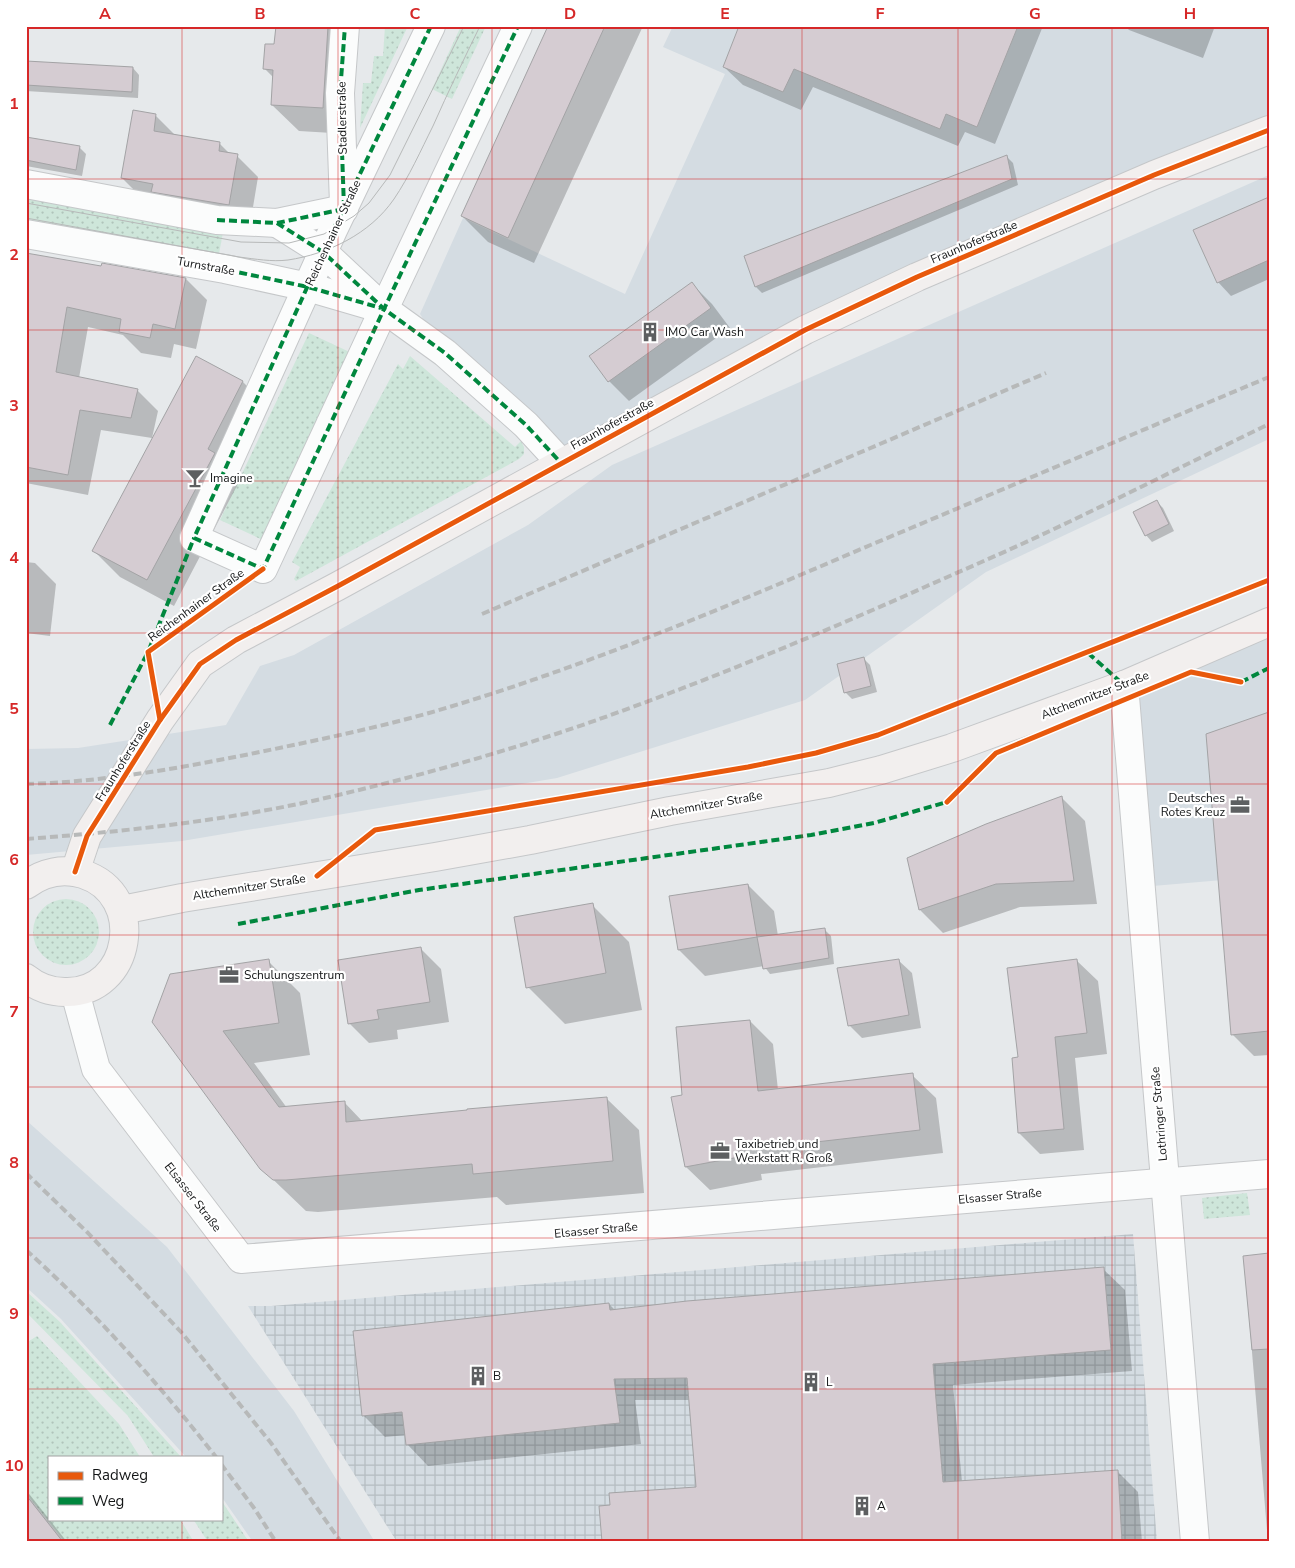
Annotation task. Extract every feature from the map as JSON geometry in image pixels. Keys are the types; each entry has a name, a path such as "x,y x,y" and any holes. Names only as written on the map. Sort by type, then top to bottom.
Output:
{"main road":[{"name":"Fraunhoferstraße","path":"75,872 87,836 160,720 200,664 236,640 813,326 917,277 1154,175 1269,130"},
{"name":"Altchemnitzer Straße","path":"122,910 182,898 530,840 670,811 829,783 881,770 952,748 1124,686 1269,622"},
{"path":"26,885 47,874 61,871 90,876 104,884 114,896 122,910 125,929 121,955 115,966 98,983 75,992 48,990 26,978"}],"street":[{"name":"Stadlerstraße","path":"344,209 340,92 346,26"},
{"name":"Reichenhainer Straße","path":"431,26 323,252 194,538 263,569 518,26"},
{"name":"Turnstraße","path":"26,184 217,220 277,223 344,209"},
{"name":"Turnstraße","path":"277,223 323,252 384,309 445,353 526,425 562,463"},
{"name":"Turnstraße","path":"26,234 225,269 308,287 384,309"},
{"name":"Lothringer Straße","path":"1124,686 1195,1542"},
{"name":"Elsasser Straße","path":"75,992 96,1069 241,1259 1269,1174"}],"shaded area":[{"path":"673,26 1269,26 1269,130 1154,175 561,463 445,353 420,314 463,218 625,294 725,74 663,47"},
{"path":"1269,175 1269,439 986,572 805,700 557,778 182,841 26,855 26,749 78,748 226,725 260,666 294,655 528,525 612,465"},
{"path":"1269,622 1269,876 1141,887 1124,685"},
{"path":"26,1120 167,1247 294,1411 375,1542 253,1542 222,1497 222,1456 185,1456 61,1319 26,1287"},
{"path":"1133,1234 1157,1542 397,1542 248,1306 271,1306"}],"green space":[{"path":"385,26 408,26 360,128 363,83 371,83 374,56 383,56"},
{"path":"461,26 486,26 452,99 432,89"},
{"path":"26,192 224,227 218,259 26,225"},
{"path":"309,333 356,355 267,542 220,520"},
{"path":"410,356 515,447 521,441 524,447 524,454 519,459 296,581 294,579 300,567 292,562 398,364 403,369"},
{"path":"66,899 79,902 89,909 96,919 99,932 96,945 89,955 79,962 66,965 53,962 43,955 36,945 33,932 36,919 43,909 53,902"},
{"path":"1247,1193 1250,1215 1204,1219 1202,1198"},
{"path":"26,1291 60,1322 180,1456 153,1456 128,1416 26,1312"},
{"path":"37,1336 119,1424 139,1456 48,1456 48,1520 181,1520 194,1542 65,1542 26,1493 26,1343"},
{"path":"222,1502 249,1542 208,1542 194,1520 222,1520"}],"building":[{"path":"276,26 328,26 323,108 271,105 273,70 263,69 265,44 274,44"},
{"path":"548,26 605,26 508,238 461,216"},
{"path":"739,26 1018,26 977,127 946,114 940,129 794,69 783,92 723,67"},
{"path":"26,61 133,67 132,92 26,85"},
{"path":"133,110 156,114 154,131 220,142 219,151 238,154 229,205 151,192 153,184 121,178"},
{"path":"26,137 80,146 76,170 26,160"},
{"path":"1007,155 1012,179 755,287 744,256"},
{"path":"1269,197 1269,260 1217,283 1193,230"},
{"path":"26,253 101,266 102,263 186,278 175,329 153,324 150,338 119,332 121,319 67,307 56,372 138,389 131,418 80,410 68,475 26,467"},
{"name":"IMO Car Wash","path":"692,282 711,308 608,382 589,356"},
{"path":"196,356 243,381 208,449 215,453 147,580 92,551"},
{"path":"1157,500 1169,524 1145,536 1133,512"},
{"path":"864,657 871,686 844,693 837,664"},
{"path":"1269,712 1269,1031 1231,1035 1206,734"},
{"path":"1062,796 1074,881 996,884 919,910 907,858 986,824"},
{"path":"748,884 757,937 678,950 669,896"},
{"path":"593,903 606,973 526,988 514,917"},
{"path":"825,928 829,958 763,969 757,937"},
{"path":"421,947 430,1002 377,1010 379,1019 348,1024 338,960"},
{"path":"269,959 279,1023 223,1031 279,1107 345,1101 346,1122 607,1097 613,1161 473,1174 472,1164 273,1180 260,1169 152,1022 170,974"},
{"path":"899,959 909,1015 848,1026 837,968"},
{"path":"1077,959 1087,1033 1055,1037 1064,1129 1018,1133 1012,1058 1018,1057 1007,968"},
{"path":"750,1020 758,1091 913,1073 920,1130 738,1151 739,1157 685,1167 671,1097 682,1095 676,1027"},
{"path":"1269,1253 1269,1349 1252,1350 1243,1256"},
{"path":"1104,1267 1111,1350 933,1364 943,1482 1118,1470 1122,1542 602,1542 599,1506 610,1505 609,1493 696,1487 687,1378 614,1379 620,1423 406,1445 402,1412 362,1416 353,1331 609,1303 610,1310 687,1301"},
{"path":"26,1495 63,1542 26,1542"}],"tram line":[{"path":"26,203 241,242 289,243 324,234 354,216 369,203 390,175 464,26"},
{"path":"26,218 264,260 288,260 318,253 333,247 360,232 373,222 394,199 405,182 433,126 480,26"}],"railway":[{"path":"482,614 1046,373"},
{"path":"26,784 113,777 227,759 429,713 539,678 701,616 1269,377"},
{"path":"26,839 181,824 258,812 369,788 507,750 574,728 729,670 808,638 1007,551 1269,424"},
{"path":"26,1173 88,1233 182,1333 271,1443 341,1542"},
{"path":"26,1250 126,1349 215,1456"},
{"path":"222,1465 254,1508 276,1542"}],"marked path":[{"path":"344,208 340,93 345,26"},
{"path":"431,26 333,230 194,538 263,569 518,26"},
{"path":"217,220 277,223 344,209"},
{"path":"277,223 323,252 384,309 445,353 526,425 561,463"},
{"path":"204,265 308,287 381,308"},
{"path":"110,725 148,652 194,538"},
{"path":"1088,653 1124,685"},
{"path":"1241,682 1269,668"},
{"path":"238,924 419,890 811,835 874,823 947,802"}],"cycle path":[{"path":"75,872 87,836 160,720 200,664 236,640 805,330 917,277 1154,175 1269,130"},
{"path":"160,720 148,652 263,569"},
{"path":"317,876 375,830 748,767 816,753 878,735 1269,580"},
{"path":"947,802 996,753 1191,672 1241,682"}],"place":[{"name":"IMO Car Wash","path":"650,332"},
{"name":"Imagine","path":"195,478"},
{"name":"Deutsches Rotes Kreuz","path":"1240,805"},
{"name":"Schulungszentrum","path":"229,975"},
{"name":"Taxibetrieb und Werkstatt R. Groß","path":"720,1151"},
{"name":"B","path":"478,1376"},
{"name":"L","path":"811,1382"},
{"name":"A","path":"862,1506"}]}
